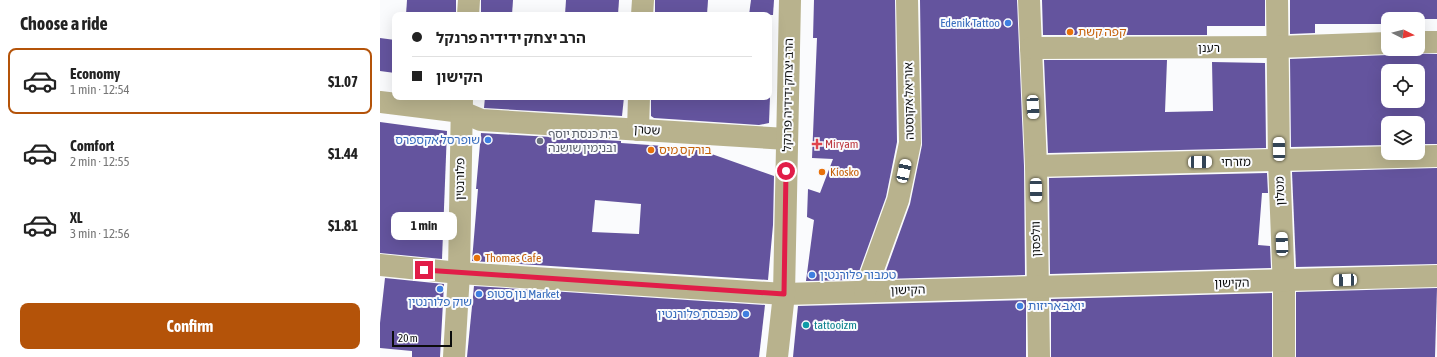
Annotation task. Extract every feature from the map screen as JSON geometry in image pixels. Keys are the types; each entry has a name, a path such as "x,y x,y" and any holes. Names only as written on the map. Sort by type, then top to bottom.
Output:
{"street":[{"path":"468,12 469,0"},
{"path":"642,12 643,0"},
{"name":"הרב יצחק ידידיה פרנקל","path":"777,357 784,294 790,0"},
{"name":"אוריאל אקוסטה","path":"865,291 898,200 910,143 907,0"},
{"name":"וולפסון","path":"1030,0 1036,166 1039,357"},
{"name":"מטלון","path":"1277,0 1279,161 1284,282 1284,357"},
{"path":"1425,42 1437,42"},
{"name":"רענן","path":"1031,48 1277,47 1381,43"},
{"path":"638,130 639,100"},
{"name":"שטרן","path":"380,102 462,104 481,120 787,139"},
{"name":"פלורנטין","path":"454,357 459,273 462,104"},
{"name":"מזרחי","path":"1036,166 1437,156"},
{"name":"הקישון","path":"380,265 459,273 784,294 1037,286 1284,282 1437,276"}],"building":[{"path":"407,0 456,0 456,12 406,12"},
{"path":"481,0 513,0 512,12 481,12"},
{"path":"566,0 619,0 618,12 565,12"},
{"path":"655,0 708,0 707,12 655,12"},
{"path":"751,0 774,0 773,15 772,12 749,12"},
{"path":"814,0 895,0 897,142 886,197 856,280 806,281 814,220 807,217 808,189 820,193 833,159 812,158 817,38 813,38"},
{"path":"920,0 1017,0 1024,166 1025,275 883,279 910,204 922,145"},
{"path":"1042,0 1265,0 1265,26 1207,26 1207,35 1043,35"},
{"path":"1290,0 1437,0 1437,19 1425,19 1425,12 1381,12 1381,24 1315,24 1315,33 1290,34"},
{"path":"380,38 392,40 392,73 380,71"},
{"path":"1425,54 1437,54 1437,144 1425,144 1425,116 1381,116 1381,145 1291,147 1290,59 1381,55 1425,56"},
{"path":"1044,60 1167,60 1165,112 1213,111 1212,62 1265,63 1266,148 1048,153"},
{"path":"485,100 624,100 622,116 484,108"},
{"path":"651,100 770,100 769,123 759,125 654,118 651,116"},
{"path":"380,122 447,131 442,259 380,253"},
{"path":"481,133 621,141 621,143 706,149 706,152 774,176 773,225 768,280 472,261 478,189 476,189","holes":["595,200 641,204 639,234 592,232"]},
{"path":"1437,168 1437,264 1296,267 1292,172"},
{"path":"1267,173 1268,193 1262,193 1258,245 1270,246 1271,268 1050,274 1049,178"},
{"path":"385,278 444,284 440,357 412,357 412,351 380,348 380,323"},
{"path":"474,286 765,305 759,357 467,357"},
{"path":"1437,288 1435,357 1296,357 1296,292"},
{"path":"1272,293 1272,357 1051,357 1051,299"},
{"path":"1026,300 1026,357 793,357 798,306"}],"place":[{"name":"Edenik Tattoo","path":"1008,23"},
{"name":"קפה קשת","path":"1070,32"},
{"name":"שופרסל אקספרס","path":"488,140"},
{"name":"בית כנסת יוסף ובנימין שושנה","path":"540,141"},
{"name":"Miryam","path":"817,144"},
{"name":"בורקס מיס","path":"651,150"},
{"name":"Kiosko","path":"822,172"},
{"name":"Thomas Cafe","path":"477,258"},
{"name":"טמבור פלורנטין","path":"812,275"},
{"name":"שוק פלורנטין","path":"440,289"},
{"name":"נון סטופ Market","path":"479,294"},
{"name":"יואב אריזות","path":"1020,306"},
{"name":"מכבסת פלורנטין","path":"746,314"},
{"name":"tattooizm","path":"806,325"}],"route":[{"path":"424,270 784,294 786,171"}]}
